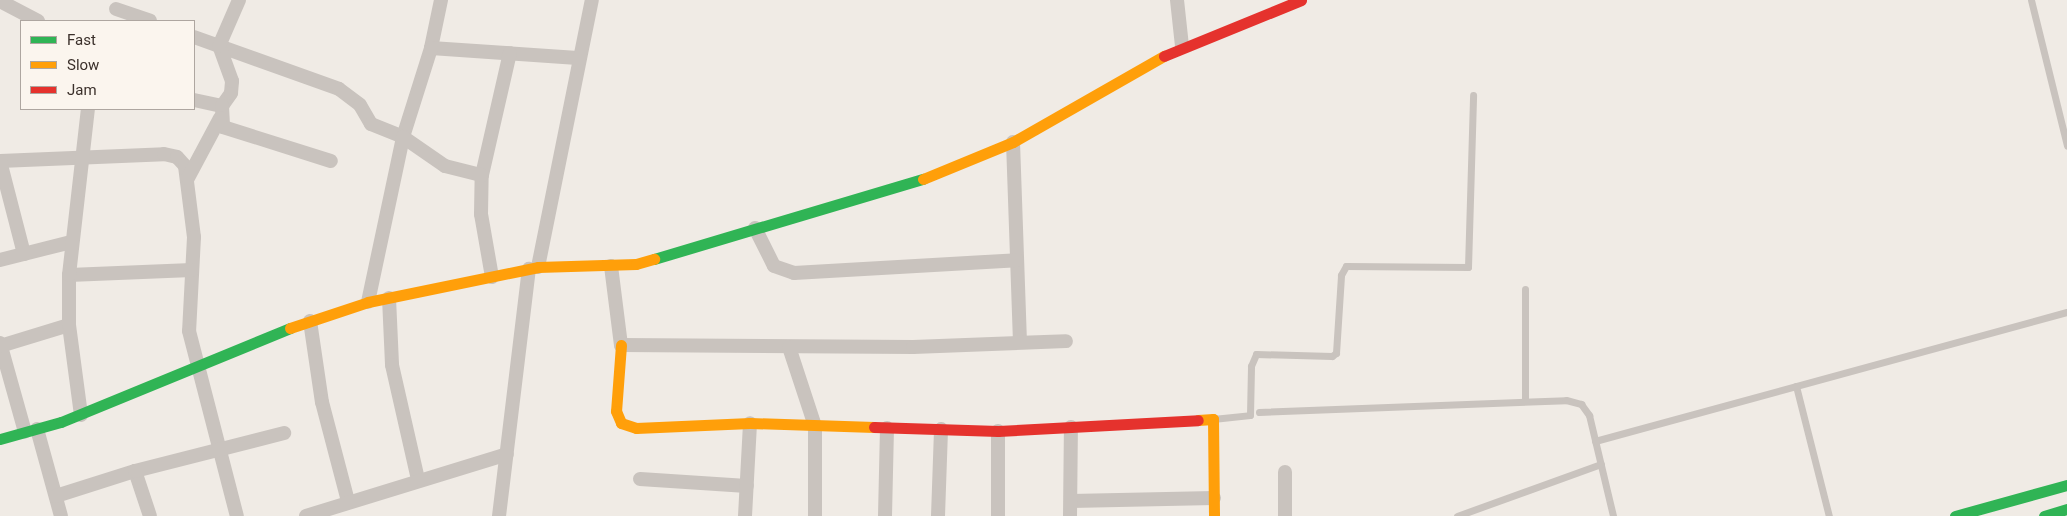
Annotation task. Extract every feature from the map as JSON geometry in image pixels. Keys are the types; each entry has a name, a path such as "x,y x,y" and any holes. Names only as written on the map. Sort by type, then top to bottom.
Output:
{"street":[{"path":"188,178 231,93 232,81 218,46 239,0"},
{"path":"368,302 403,136 431,48 441,0"},
{"path":"499,516 533,268 592,0"},
{"path":"1177,0 1182,46"},
{"path":"0,439 81,415 196,370 310,321 368,302 533,268 636,264 914,182 1013,142 1182,46 1302,0"},
{"path":"0,1 36,20"},
{"path":"116,9 147,20"},
{"path":"195,37 339,89 360,105 371,124 403,136 446,166 482,175"},
{"path":"431,48 578,58"},
{"path":"492,277 481,214 482,175 510,53"},
{"path":"195,100 221,112"},
{"path":"81,415 69,325 69,275 71,242 88,110"},
{"path":"221,112 223,127 331,161"},
{"path":"1013,142 1020,342"},
{"path":"24,254 0,161 82,160 164,154 177,157 188,178 194,238 187,308 196,370 236,516"},
{"path":"755,228 774,266 794,274 1017,260"},
{"path":"0,260 71,242"},
{"path":"610,266 621,345 616,411 621,423 636,428 750,423 998,431 1213,419 1214,516"},
{"path":"69,275 192,270"},
{"path":"389,298 392,365 418,479"},
{"path":"310,321 322,402 348,501"},
{"path":"61,516 56,496 0,345 69,325"},
{"path":"621,345 789,347 1066,341"},
{"path":"789,347 815,426 814,516"},
{"path":"745,516 750,423"},
{"path":"1070,516 1071,427"},
{"path":"885,516 887,428"},
{"path":"938,516 941,429"},
{"path":"998,431 998,516"},
{"path":"56,496 135,471 284,433"},
{"path":"306,516 418,479 507,454"},
{"path":"135,471 150,516"},
{"path":"1285,472 1285,516"},
{"path":"640,480 747,486"},
{"path":"1955,516 2067,485"},
{"path":"1071,501 1214,498"},
{"path":"2044,516 2067,509"}],"lane":[{"path":"2030,0 2064,123 2067,146"},
{"path":"1213,419 1250,415 1251,366 1256,354 1332,356 1336,353 1341,275 1346,266 1468,267 1473,95"},
{"path":"1525,289 1525,401"},
{"path":"1595,441 2067,312"},
{"path":"1796,386 1829,516"},
{"path":"1259,412 1525,401 1581,404 1589,415 1613,516"},
{"path":"1457,516 1601,464"}],"traffic: fast":[{"path":"654,259 923,179"},
{"path":"0,439 61,422 290,328"},
{"path":"1955,516 2067,485"},
{"path":"2044,516 2067,509"}],"traffic: slow":[{"path":"923,179 1013,142 1164,56"},
{"path":"290,328 368,302 538,267 636,264 654,259"},
{"path":"621,345 616,411 621,423 636,428 750,423 874,427"},
{"path":"1198,420 1213,419 1214,516"}],"traffic: jam":[{"path":"1164,56 1301,0"},
{"path":"874,427 998,431 1198,420"}]}
